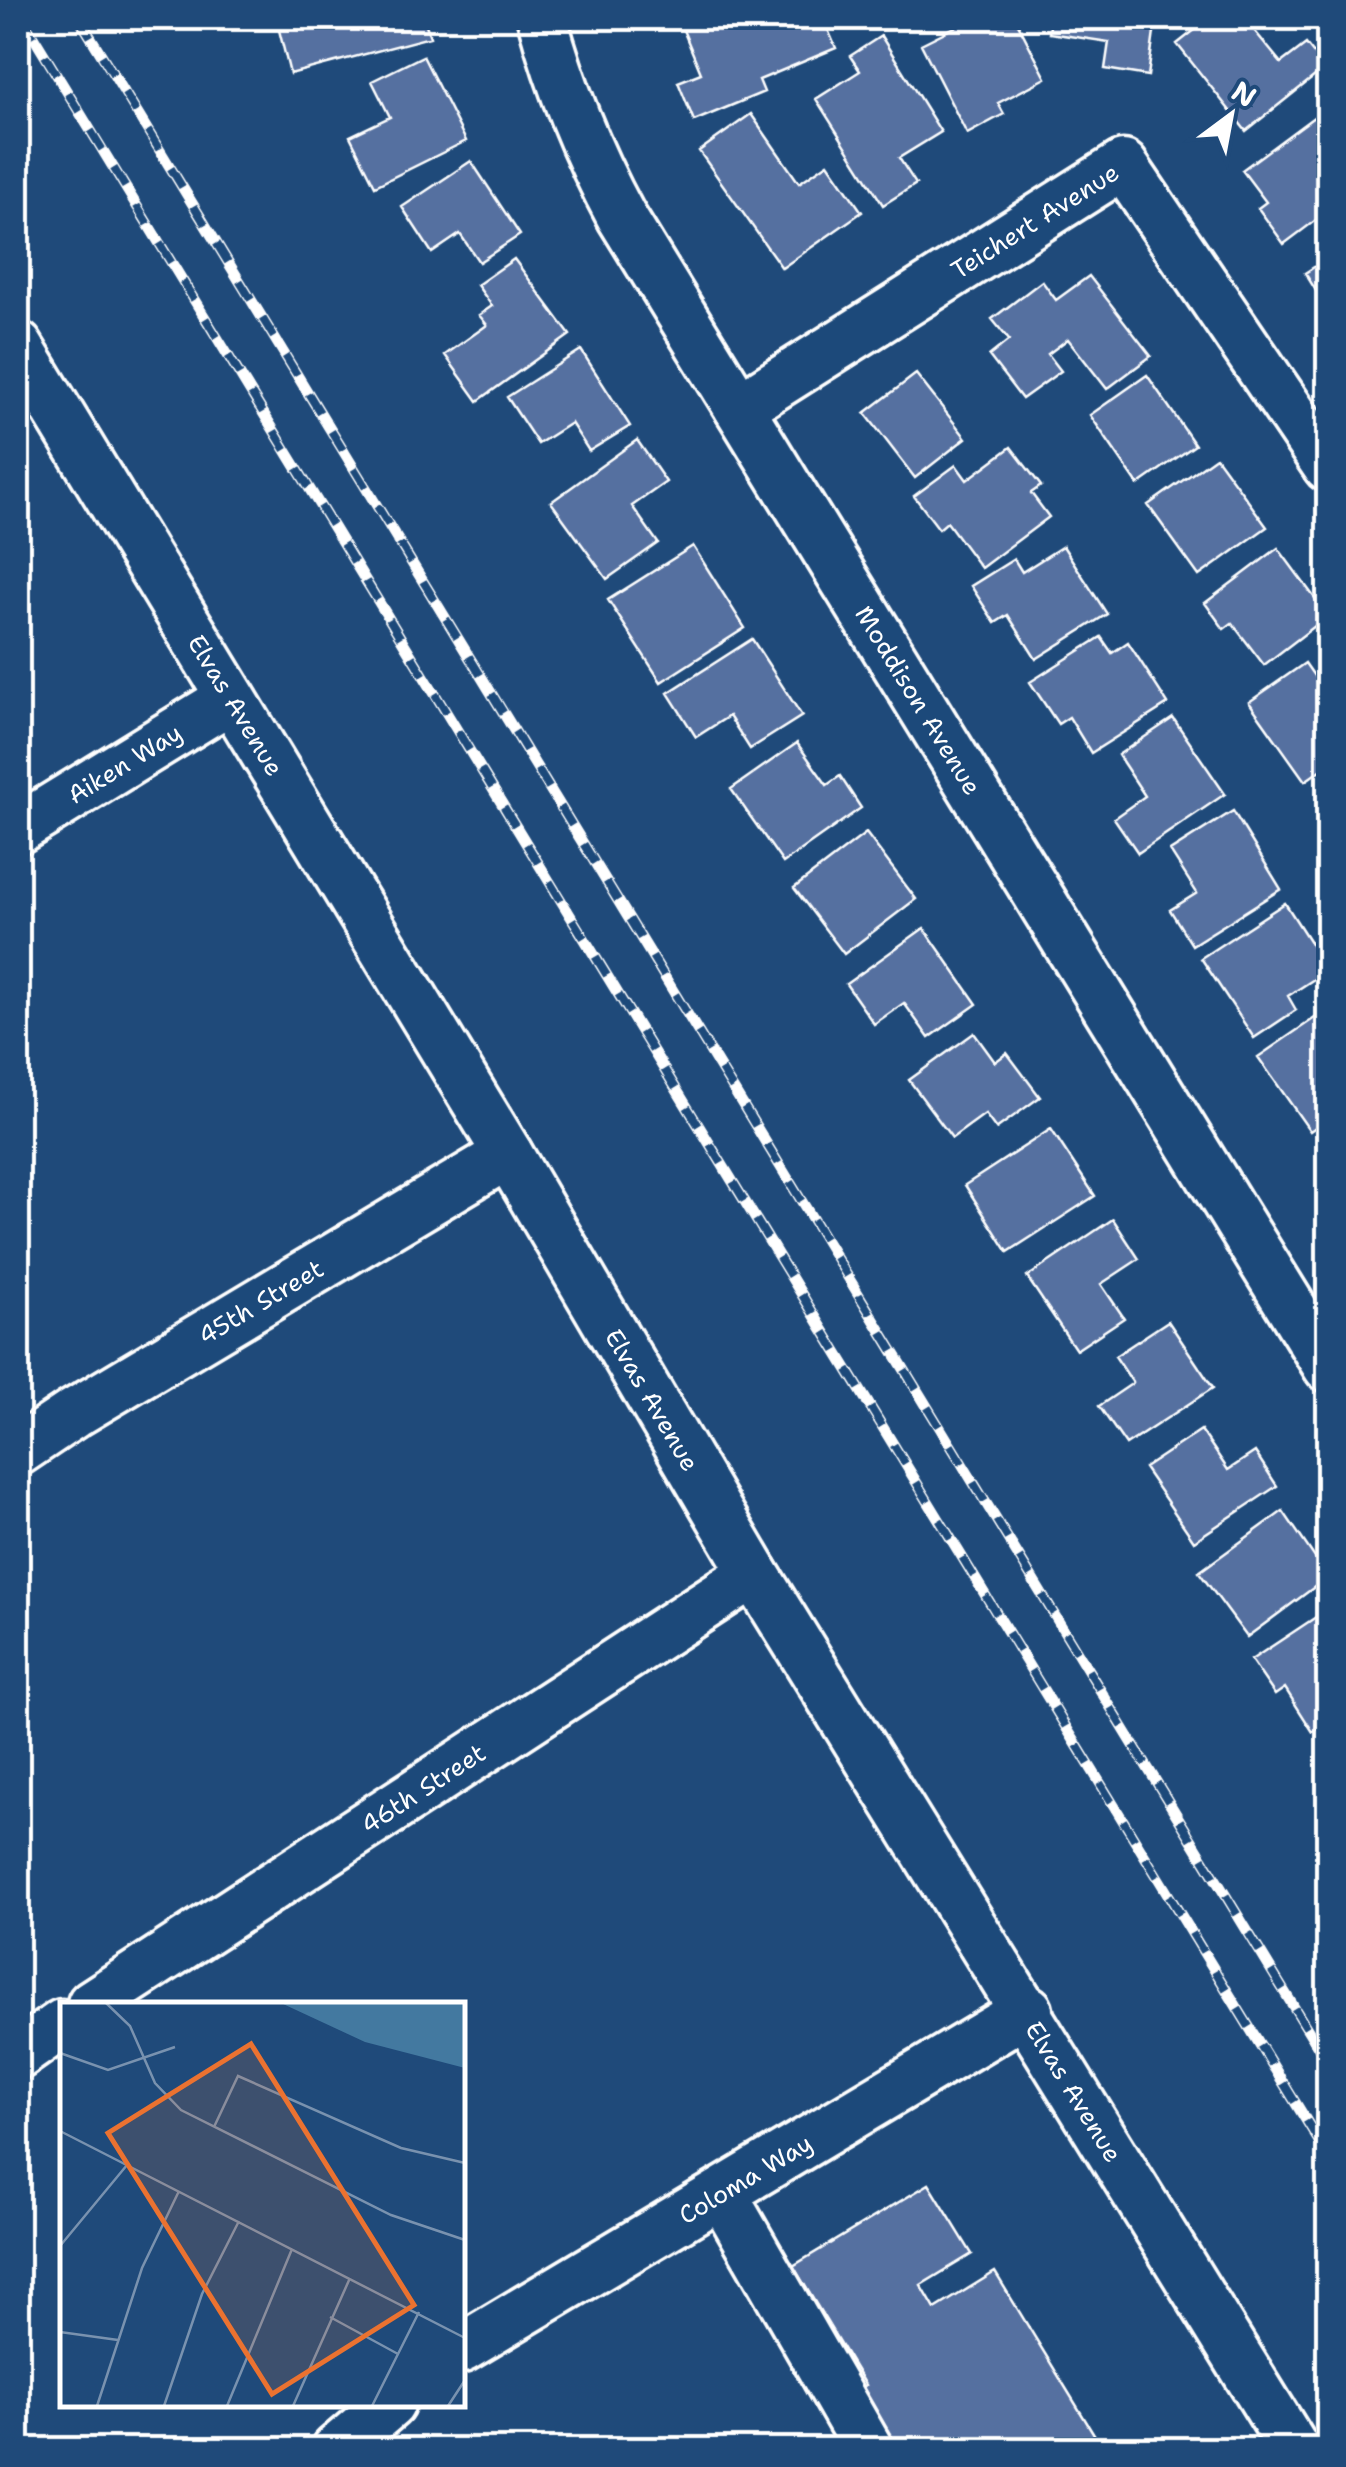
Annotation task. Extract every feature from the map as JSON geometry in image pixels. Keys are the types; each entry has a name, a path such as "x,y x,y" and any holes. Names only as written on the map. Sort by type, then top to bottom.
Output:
{"street":[{"name":"Moddison Avenue","path":"542,18 562,93 588,155 1328,1367"},
{"name":"Teichert Avenue","path":"739,408 1123,165 1328,467"},
{"name":"Elvas Avenue","path":"18,346 508,1154 754,1573 1028,2010 1296,2450"},
{"name":"Aiken Way","path":"18,829 231,698"},
{"name":"45th Street","path":"18,1452 72,1414 508,1154"},
{"name":"46th Street","path":"95,2002 754,1573"},
{"name":"Coloma Way","path":"465,2346 723,2196 1028,2010"},
{"path":"18,2056 60,2025"},
{"path":"723,2196 869,2450"},
{"path":"336,2450 386,2407"}],"building":[{"path":"293,18 424,18 430,37 290,74 277,22"},
{"path":"699,18 823,18 836,48 759,80 764,92 694,121 678,82 701,73 681,25"},
{"path":"973,18 1015,18 1046,78 998,103 1004,114 967,134 921,44"},
{"path":"1051,18 1156,18 1148,76 1105,69 1109,42 1049,33"},
{"path":"1210,18 1244,18 1281,63 1306,44 1325,68 1246,131 1177,44"},
{"path":"881,36 941,132 899,158 916,184 883,205 816,99 860,71 850,56"},
{"path":"423,56 466,141 375,186 350,136 390,117 372,81"},
{"path":"1326,108 1328,211 1284,244 1258,208 1266,202 1242,170"},
{"path":"751,114 799,183 828,163 862,212 782,268 699,151"},
{"path":"471,161 520,235 479,262 460,234 432,253 402,207"},
{"path":"1328,258 1328,310 1305,273"},
{"path":"514,259 570,335 478,401 445,355 487,325 479,315 492,306 477,285"},
{"path":"1089,276 1151,356 1107,389 1068,339 1048,354 1061,371 1022,399 989,356 1009,340 992,319 1042,281 1056,300"},
{"path":"581,350 630,426 589,451 571,423 538,444 507,397"},
{"path":"916,374 966,438 915,478 865,413"},
{"path":"1147,375 1195,445 1138,485 1090,415"},
{"path":"637,440 666,482 632,506 658,543 607,579 551,502"},
{"path":"1011,447 1041,486 1031,493 1049,517 981,568 947,522 939,529 914,496 956,465 967,480"},
{"path":"1216,457 1267,527 1199,576 1148,505"},
{"path":"693,546 745,628 661,682 608,600"},
{"path":"1063,546 1107,614 1036,659 1008,615 995,623 971,586 1014,559 1022,572"},
{"path":"1278,548 1328,616 1264,665 1232,623 1224,629 1205,603"},
{"path":"1101,637 1112,653 1128,642 1168,704 1091,753 1069,717 1058,724 1030,682"},
{"path":"752,639 802,716 750,749 729,716 696,737 668,693"},
{"path":"1305,663 1328,696 1328,765 1305,781 1249,702"},
{"path":"1173,718 1225,794 1138,853 1114,818 1145,796 1118,755"},
{"path":"797,743 827,785 840,776 861,808 783,863 731,789"},
{"path":"1233,811 1281,889 1192,945 1170,910 1197,893 1170,851"},
{"path":"866,833 916,899 844,954 794,888"},
{"path":"1285,903 1328,970 1288,996 1296,1010 1254,1038 1201,958"},
{"path":"924,928 977,1004 929,1038 904,1003 874,1024 846,984"},
{"path":"1328,1009 1328,1118 1310,1131 1258,1057"},
{"path":"974,1033 995,1062 1007,1053 1040,1097 996,1129 985,1114 952,1138 909,1080"},
{"path":"1051,1129 1095,1196 1008,1252 965,1185"},
{"path":"1113,1219 1139,1259 1101,1284 1124,1318 1076,1350 1027,1277"},
{"path":"1168,1321 1213,1388 1126,1445 1099,1406 1133,1383 1115,1356"},
{"path":"1201,1430 1228,1470 1255,1452 1277,1486 1194,1541 1144,1468"},
{"path":"1283,1511 1328,1577 1247,1637 1199,1572"},
{"path":"1328,1609 1328,1722 1313,1732 1285,1688 1275,1695 1251,1660"},
{"path":"929,2184 972,2254 921,2285 935,2309 995,2272 1097,2439 1081,2450 889,2450 853,2391 865,2385 793,2266"}],"railway":[{"path":"22,18 1328,2156"},
{"path":"79,18 1328,2063"}]}
